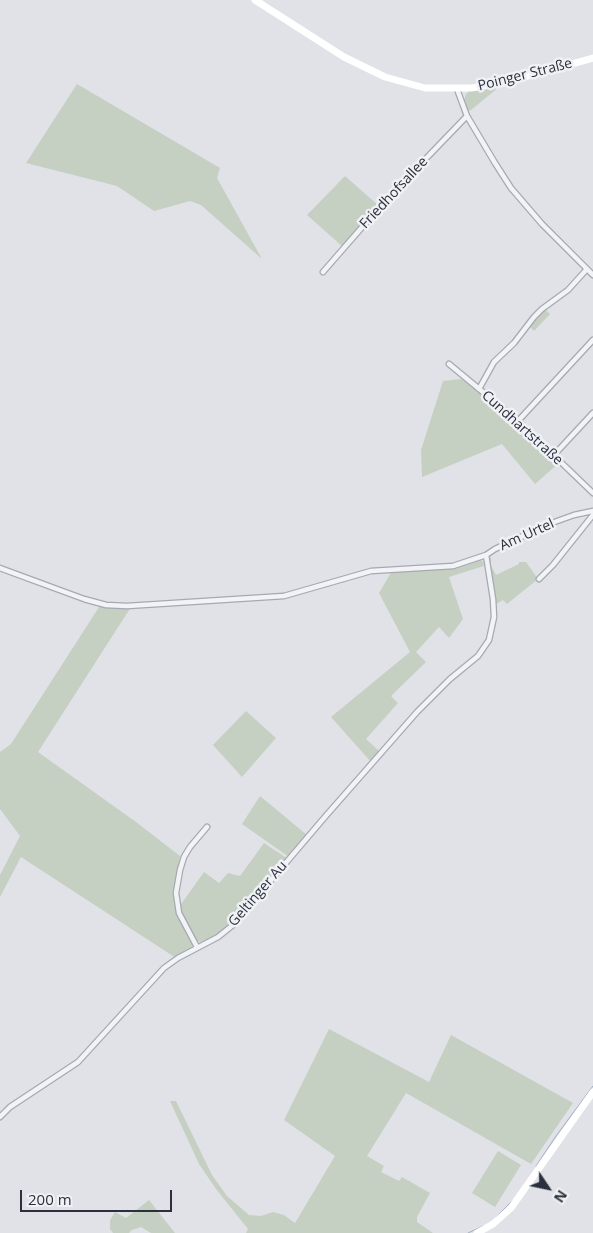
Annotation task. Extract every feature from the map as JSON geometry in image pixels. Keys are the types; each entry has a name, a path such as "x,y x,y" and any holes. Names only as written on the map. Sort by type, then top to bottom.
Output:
{"street":[{"name":"Poinger Straße","path":"256,0 344,56 385,77 425,88 457,89 503,83 593,58"},
{"path":"457,89 467,116 511,188 542,224 593,275"},
{"name":"Friedhofsallee","path":"323,272 384,202 467,116"},
{"path":"479,389 494,362 514,343 534,317 568,290 587,269"},
{"path":"518,422 593,340"},
{"name":"Cundhartstraße","path":"449,364 518,422 593,493"},
{"path":"553,456 593,413"},
{"path":"539,578 553,565 593,513"},
{"name":"Am Urtel","path":"426,703 478,656 489,640 494,607 486,555 549,524 574,515 593,513"},
{"path":"0,568 84,599 128,606 284,596 370,571 453,566 486,555"},
{"name":"Geltinger Au","path":"0,1117 10,1107 78,1062 157,975 178,958 218,937 240,918 324,818 426,703"},
{"path":"197,947 179,913 176,893 184,857 207,827"},
{"path":"477,1233 493,1224 511,1208 593,1092"}],"green space":[{"path":"77,84 220,168 217,178 262,259 201,205 190,201 154,211 117,186 26,163"},
{"path":"499,87 471,110 467,111 464,101 466,94 471,90"},
{"path":"345,176 379,206 343,247 307,215"},
{"path":"545,309 550,314 534,331 530,327 535,318"},
{"path":"461,379 478,390 517,422 540,447 552,458 560,462 535,484 502,444 422,477 421,450 443,381"},
{"path":"491,557 491,566 496,575 519,564 519,562 526,562 538,579 507,604 503,600 496,604 489,564 489,558"},
{"path":"481,559 484,566 449,577 463,619 449,638 439,627 416,652 426,662 391,696 398,703 366,739 379,751 371,762 331,717 410,652 379,593 393,569 454,568"},
{"path":"101,604 131,607 38,752 180,856 174,892 175,906 177,914 193,943 191,948 176,958 21,857 0,897 0,875 20,836 0,809 0,752 11,744"},
{"path":"246,711 276,738 242,777 213,745"},
{"path":"260,796 307,835 289,857 242,824"},
{"path":"264,843 288,859 235,921 218,936 201,942 198,941 180,912 179,907 204,872 219,883 228,873 240,876"},
{"path":"329,1029 429,1082 451,1035 573,1103 531,1164 406,1093 367,1156 384,1166 381,1172 399,1181 402,1177 430,1193 417,1217 417,1222 433,1233 246,1233 248,1229 199,1164 170,1101 176,1101 212,1175 227,1196 249,1215 261,1216 273,1212 284,1215 295,1223 335,1156 284,1120"},
{"path":"498,1151 521,1165 495,1207 472,1193"},
{"path":"149,1200 175,1233 151,1233 141,1227 129,1233 113,1233 110,1229 110,1220 115,1212 126,1218"}],"waterway":[{"path":"536,1166 593,1086"},
{"path":"496,1217 513,1200"},
{"path":"468,1233 483,1226"}]}
